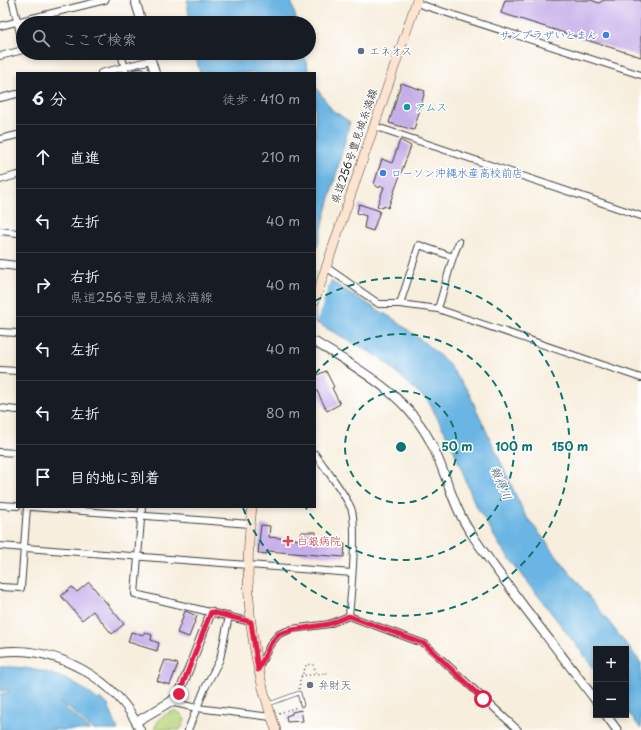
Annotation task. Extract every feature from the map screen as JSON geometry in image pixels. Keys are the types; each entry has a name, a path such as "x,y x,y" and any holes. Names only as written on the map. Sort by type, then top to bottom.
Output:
{"main road":[{"name":"県道256号豊見城糸満線","path":"316,297 416,2"},
{"path":"252,508 248,566 251,622 258,670 267,705 276,730"}],"street":[{"path":"12,0 16,18"},
{"path":"41,16 105,0"},
{"path":"135,0 140,16"},
{"path":"416,2 641,75"},
{"path":"0,26 16,22"},
{"path":"0,56 16,52"},
{"path":"123,60 125,70"},
{"path":"109,72 125,70 144,60"},
{"path":"151,60 155,72"},
{"path":"0,98 16,94"},
{"path":"374,126 641,216"},
{"path":"0,139 16,135"},
{"path":"0,180 16,176"},
{"path":"0,231 16,233"},
{"path":"438,309 453,257 459,242"},
{"path":"400,304 419,246 453,257"},
{"path":"0,264 16,266"},
{"path":"325,270 379,304 400,304 438,309 641,378"},
{"path":"0,332 16,333"},
{"path":"316,343 387,389 402,403 421,426 434,448 451,496 470,532 593,697"},
{"path":"0,370 16,371"},
{"path":"0,408 16,410"},
{"path":"0,452 16,454"},
{"path":"316,455 352,509 354,524 349,616"},
{"path":"0,504 16,506"},
{"path":"0,587 21,588 27,508"},
{"path":"44,508 250,524"},
{"path":"142,508 135,594 251,622"},
{"path":"0,546 352,573"},
{"path":"136,722 170,702 179,694 211,612"},
{"path":"188,730 220,659 229,616"},
{"path":"258,670 271,643 279,634 292,630 329,624 349,616 425,644 518,730"},
{"path":"0,652 16,651 46,654 76,666 98,680 110,690 136,722 140,730"},
{"path":"170,702 197,708 271,717"},
{"path":"608,718 617,730"}],"lane":[{"path":"267,705 299,693 302,705"}],"path":[{"path":"299,693 301,676 307,664 313,665 317,674"},
{"path":"301,676 328,673"},
{"path":"280,712 302,705"}],"green space":[{"path":"175,711 181,714 185,720 180,730 154,730 157,723 162,718 168,713"}],"water":[{"path":"187,0 291,0 295,16 189,16"},
{"path":"197,60 306,60 309,72 200,72"},
{"path":"316,87 332,110 350,122 316,250"},
{"name":"報得川","path":"316,273 395,320 446,361 468,391 525,515 628,646 593,646 593,667 500,546 474,502 452,445 428,401 379,357 316,323"},
{"path":"629,648 641,663 641,729 629,714"},
{"path":"0,667 27,668 52,674 76,685 98,700 100,698 108,705 118,730 94,730 61,702 60,704 91,730 0,730 0,694 9,692 8,690 0,691"}],"pier":[{"path":"316,271 331,279 316,324"}],"building":[{"name":"サンプラザいとまん","path":"505,0 591,0 599,3 604,0 641,0 641,57 501,13"},
{"path":"141,68 145,70 145,72 133,72 132,70"},
{"name":"アムス","path":"401,83 425,91 414,130 389,123"},
{"path":"400,140 411,146 388,208 384,206 383,208 377,206 384,187 380,186 379,188 374,184 382,159 392,163"},
{"path":"359,204 380,211 373,231 364,228 366,216 357,213"},
{"path":"326,371 340,404 327,411 316,389 316,376"},
{"name":"白銀病院","path":"261,525 270,526 269,537 301,540 302,532 316,532 316,542 345,544 344,557 267,551 267,554 258,553"},
{"path":"89,582 124,624 112,634 93,611 82,620 61,596 72,587 77,592"},
{"path":"185,611 197,616 189,637 177,633"},
{"path":"131,632 144,635 144,632 152,635 151,640 159,643 157,651 128,642"},
{"path":"165,660 178,664 170,685 157,681"},
{"path":"301,710 303,721 287,722 286,716 292,714 292,712"}],"place":[{"name":"サンプラザいとまん","path":"606,35"},
{"name":"エネオス","path":"361,51"},
{"name":"アムス","path":"407,107"},
{"name":"ローソン沖縄水産高校前店","path":"383,173"},
{"name":"白銀病院","path":"288,541"},
{"name":"弁財天","path":"310,685"}],"route":[{"path":"179,694 211,612 251,622 253,647 258,670 271,643 279,634 285,631 338,622 349,616 359,621 425,644 483,699"}]}
